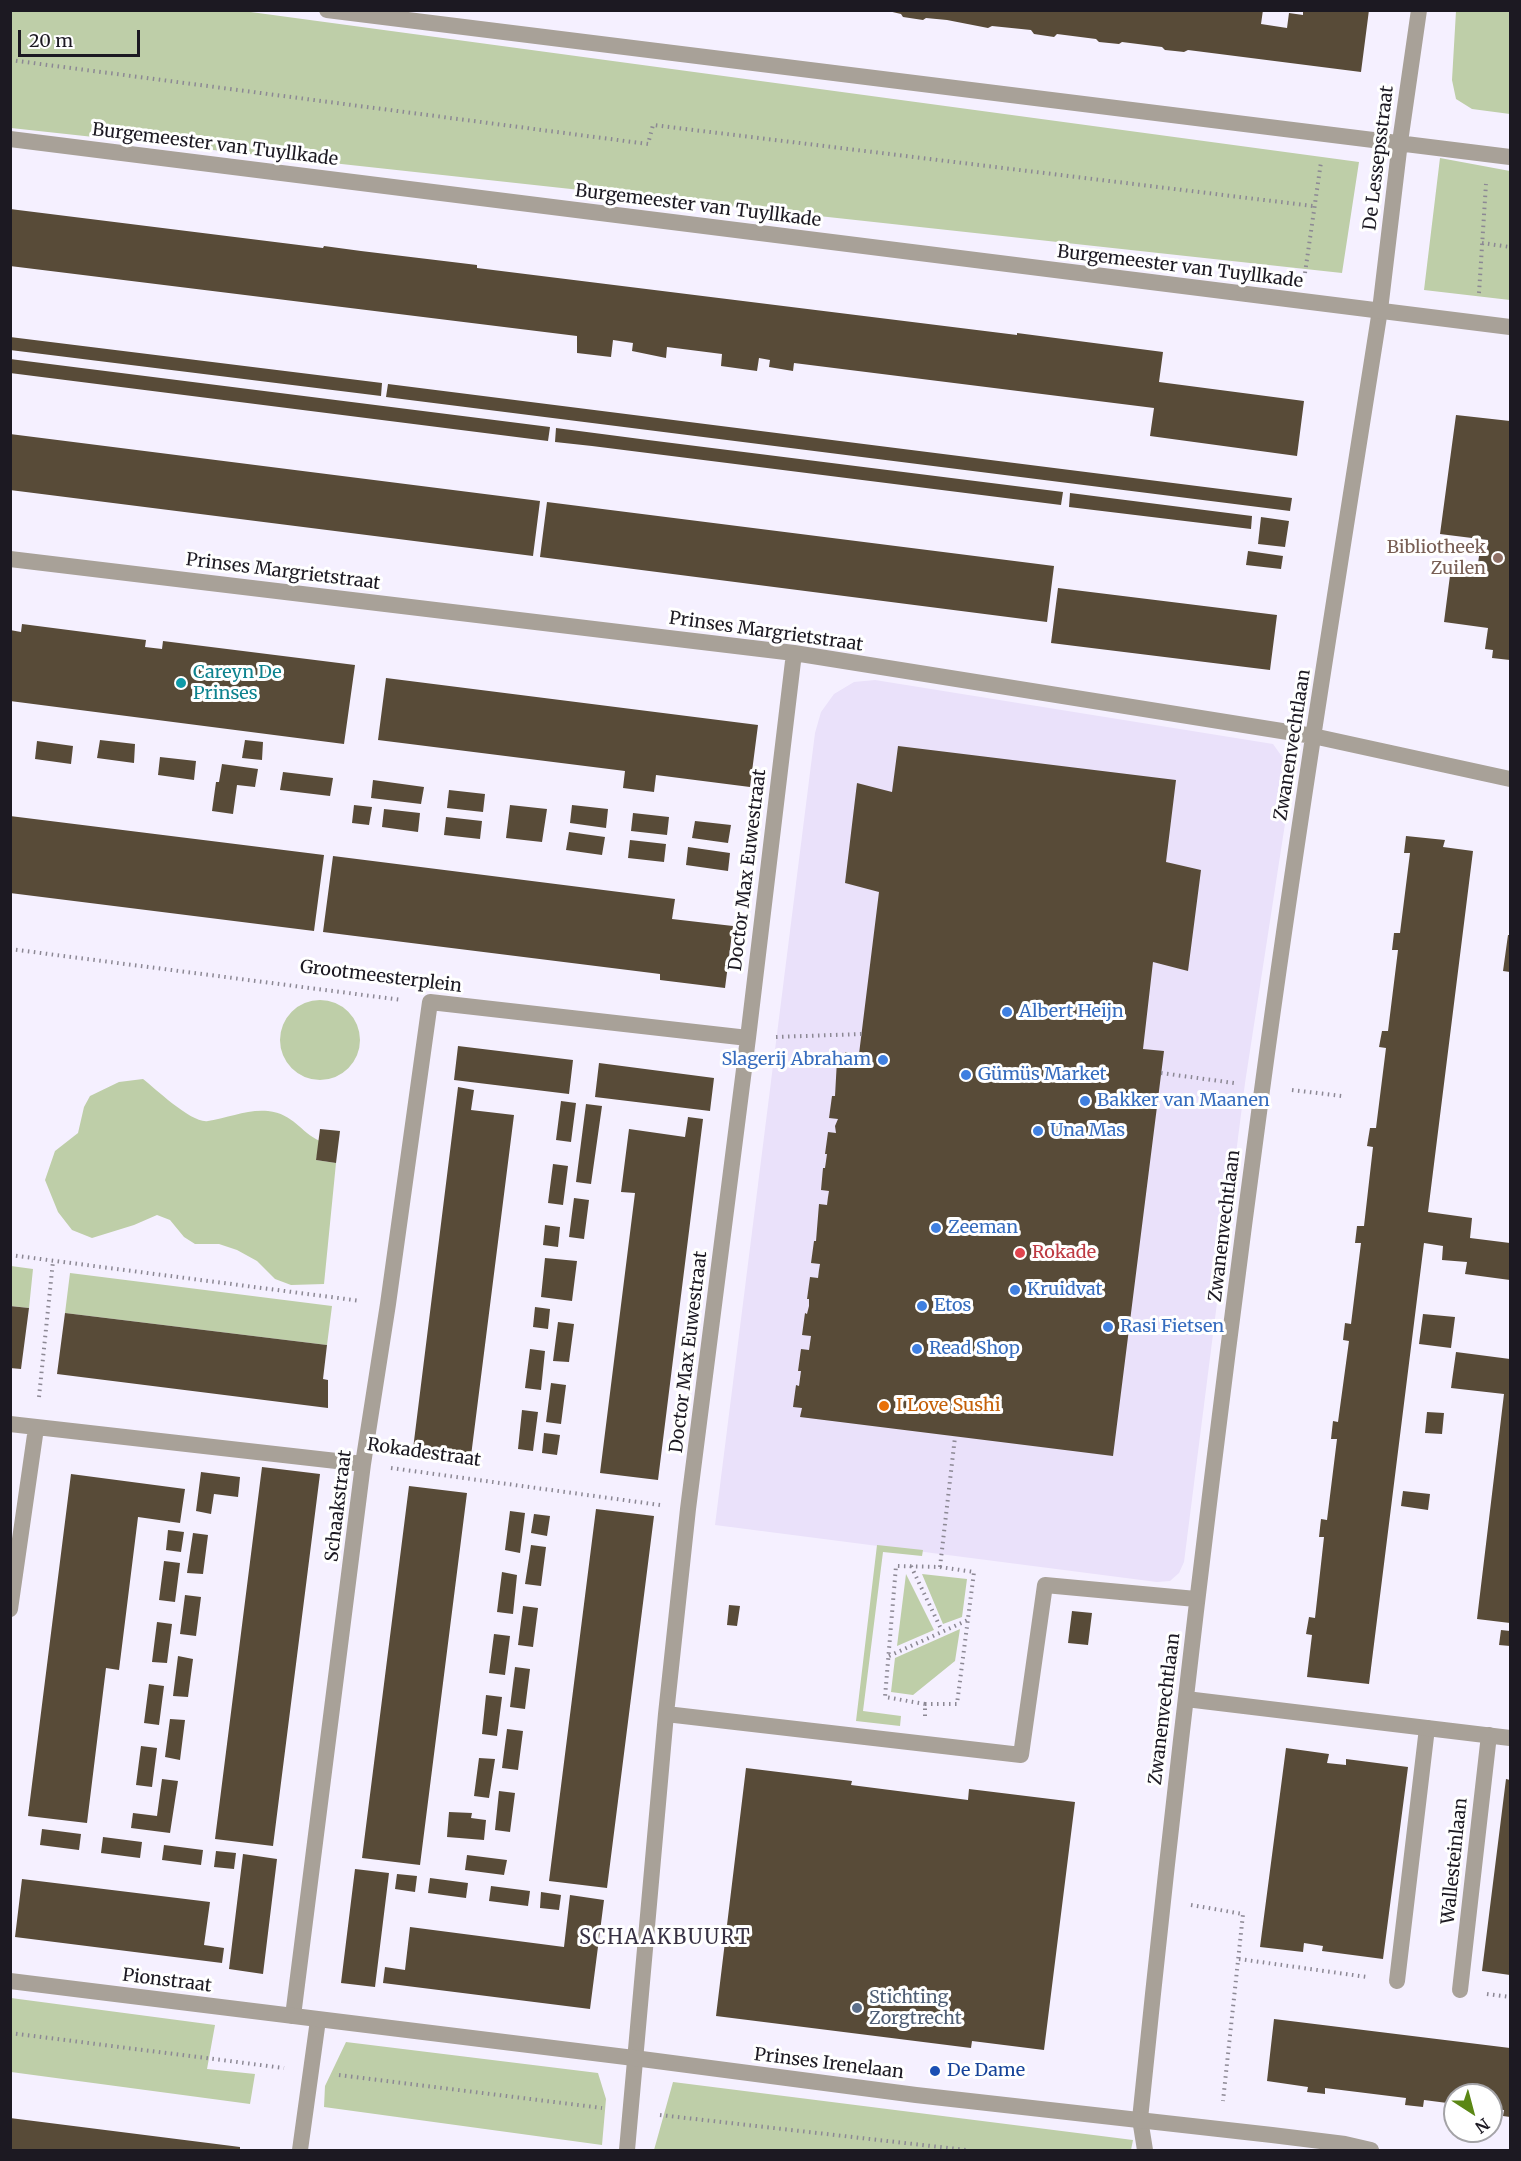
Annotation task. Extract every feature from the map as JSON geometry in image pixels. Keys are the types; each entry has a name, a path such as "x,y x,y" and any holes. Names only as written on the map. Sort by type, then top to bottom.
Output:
{"street":[{"path":"327,10 1510,157"},
{"name":"De Lessepsstraat","path":"1380,310 1400,142 1419,10"},
{"name":"Burgemeester van Tuyllkade","path":"10,139 1510,327"},
{"name":"Zwanenvechtlaan","path":"1145,2151 1140,2119 1162,1899 1197,1599 1262,1087 1313,736 1380,310"},
{"name":"Prinses Margrietstraat","path":"10,559 794,653 1313,736 1510,779"},
{"name":"Doctor Max Euwestraat","path":"627,2151 666,1714 688,1509 794,653"},
{"name":"Grootmeesterplein","path":"430,1002 748,1038"},
{"name":"Schaakstraat","path":"293,2016 363,1464 430,1002"},
{"name":"Rokadestraat","path":"10,1424 363,1464"},
{"path":"10,1609 36,1428"},
{"path":"666,1714 1021,1755 1045,1586 1197,1599"},
{"path":"1186,1699 1510,1738"},
{"path":"1397,1982 1426,1728"},
{"name":"Wallesteinlaan","path":"1460,1990 1489,1735"},
{"name":"Pionstraat","path":"10,1982 318,2020"},
{"path":"300,2151 318,2020"},
{"name":"Prinses Irenelaan","path":"318,2020 916,2095 1345,2144 1371,2151"}],"path":[{"path":"10,60 648,144 653,125 1313,206"},
{"path":"1301,302 1325,134"},
{"path":"1477,324 1489,153"},
{"path":"1482,243 1510,247"},
{"name":"Grootmeesterplein","path":"10,949 430,1002"},
{"path":"748,1038 862,1034"},
{"path":"10,1255 388,1304"},
{"path":"36,1428 53,1261"},
{"path":"940,1567 955,1437"},
{"name":"Rokadestraat","path":"363,1464 688,1509"},
{"path":"896,1566 940,1567 974,1572 957,1704 925,1704 885,1697 896,1566"},
{"path":"911,1566 942,1631"},
{"path":"889,1656 969,1620"},
{"path":"923,1743 925,1704"},
{"path":"1162,1899 1243,1914 1220,2129"},
{"path":"10,2033 310,2071"}],"shaded area":[{"path":"875,680 1273,744 1293,772 1245,1083 1184,1562 1179,1573 1170,1581 1157,1582 715,1525 815,733 821,712 834,694 854,682"}],"green space":[{"path":"236,10 1359,162 1342,273 11,128 11,11"},
{"path":"1456,11 1510,11 1510,114 1472,109 1456,99 1452,80"},
{"path":"1440,158 1510,171 1510,300 1424,290"},
{"path":"320,1000 335,1003 348,1012 357,1025 360,1040 357,1055 348,1068 335,1077 320,1080 305,1077 292,1068 283,1055 280,1040 283,1025 292,1012 305,1003"},
{"path":"143,1079 184,1112 201,1120 208,1121 253,1111 268,1111 291,1119 320,1141 316,1160 336,1163 324,1284 291,1285 275,1279 257,1261 237,1250 219,1244 195,1244 184,1237 170,1220 157,1215 92,1238 72,1230 58,1212 45,1180 55,1151 78,1133 84,1107 90,1096 119,1082"},
{"path":"11,1266 33,1269 29,1308 11,1306"},
{"path":"70,1273 332,1306 327,1345 65,1313"},
{"path":"877,1545 923,1550 922,1556 883,1552 863,1711 901,1716 900,1726 856,1721"},
{"path":"906,1574 934,1630 897,1646"},
{"path":"922,1574 967,1579 962,1617 943,1624"},
{"path":"960,1629 955,1661 913,1695 891,1692 895,1658"},
{"path":"11,1998 215,2025 207,2069 255,2074 250,2104 11,2072"},
{"path":"346,2042 598,2073 606,2099 602,2145 324,2107 325,2086"},
{"path":"673,2082 1133,2140 1131,2150 654,2150"}],"building":[{"path":"884,10 1263,10 1261,24 1287,28 1289,13 1303,15 1303,10 1369,10 1361,72 1188,50 1184,52 1165,50 1162,47 1122,42 1119,44 1099,42 1096,39 1057,34 1054,37 1034,34 1031,30 992,26 988,28 947,20 926,18 923,20 903,17 901,14"},
{"path":"10,209 323,248 324,246 477,265 477,268 1163,352 1159,382 1304,401 1297,456 1150,436 1154,408 794,363 793,371 769,367 770,360 759,358 757,371 721,366 722,354 667,347 666,358 632,351 633,343 613,340 611,357 577,353 577,336 10,266"},
{"path":"10,337 382,383 381,396 10,350"},
{"path":"10,359 550,427 548,441 10,373"},
{"path":"388,384 1292,498 1290,511 386,397"},
{"path":"1456,415 1510,421 1510,660 1492,658 1493,650 1485,649 1488,628 1444,622 1452,560 1478,564 1480,548 1487,549 1488,540 1440,534"},
{"path":"556,428 1063,492 1061,505 555,442"},
{"path":"10,434 540,501 533,556 10,490"},
{"path":"1070,493 1252,516 1251,529 1069,507"},
{"path":"547,502 1054,566 1047,622 540,557"},
{"path":"1261,517 1289,521 1285,547 1258,544"},
{"path":"1248,551 1283,556 1281,569 1246,565"},
{"path":"1058,588 1277,615 1270,670 1051,643"},
{"name":"Careyn De Prinses","path":"22,624 146,640 145,647 162,649 163,641 355,665 344,744 10,701 10,630 21,632"},
{"path":"386,678 758,725 750,787 656,775 654,792 623,788 625,771 378,740"},
{"path":"100,740 135,744 134,763 97,758"},
{"path":"245,740 263,742 262,760 242,758"},
{"path":"37,741 73,746 71,764 35,759"},
{"path":"898,746 1176,780 1166,862 1201,870 1188,971 1153,962 1143,1049 1164,1051 1113,1456 800,1417 802,1408 793,1407 796,1385 799,1386 801,1371 798,1371 801,1349 809,1350 811,1336 802,1335 805,1313 807,1314 809,1306 809,1299 807,1299 810,1277 818,1278 820,1264 811,1263 814,1241 816,1241 819,1204 827,1205 829,1191 821,1190 828,1132 836,1133 835,1126 838,1119 829,1118 832,1096 835,1096 837,1060 845,1061 845,1052 859,1054 879,892 845,883 857,783 892,792"},
{"path":"160,757 196,761 194,780 158,775"},
{"path":"222,764 258,769 255,787 237,785 233,814 212,811 216,782 219,782"},
{"path":"283,772 333,778 330,796 280,790"},
{"path":"373,780 424,787 421,804 371,798"},
{"path":"449,790 485,794 483,812 447,808"},
{"path":"354,805 372,807 369,825 352,823"},
{"path":"510,805 547,809 542,842 506,838"},
{"path":"572,805 608,809 606,828 570,823"},
{"path":"384,809 420,813 418,832 382,827"},
{"path":"633,813 669,817 667,835 631,831"},
{"path":"10,816 324,855 314,931 10,893"},
{"path":"446,817 482,821 480,839 444,835"},
{"path":"695,821 731,825 728,843 692,838"},
{"path":"569,832 605,837 602,855 566,850"},
{"path":"1406,836 1445,840 1443,847 1473,851 1428,1212 1472,1218 1470,1238 1510,1243 1510,1280 1465,1274 1467,1262 1442,1260 1443,1246 1424,1243 1369,1684 1307,1677 1312,1635 1306,1634 1309,1617 1315,1618 1324,1537 1319,1537 1321,1519 1327,1520 1337,1439 1331,1439 1333,1421 1338,1422 1349,1341 1343,1340 1345,1323 1351,1324 1361,1243 1355,1243 1357,1226 1364,1226 1373,1147 1367,1146 1370,1128 1376,1128 1386,1048 1379,1047 1382,1031 1388,1031 1398,950 1392,950 1394,933 1400,933 1410,853 1404,853"},
{"path":"630,840 666,844 664,862 628,858"},
{"path":"688,847 730,853 728,871 686,865"},
{"path":"333,856 675,899 672,919 733,926 725,988 660,980 660,974 323,932"},
{"path":"1508,935 1510,935 1510,972 1503,971"},
{"path":"458,1046 573,1060 569,1094 454,1080"},
{"path":"599,1063 714,1078 710,1111 595,1097"},
{"path":"458,1087 474,1090 471,1110 514,1115 471,1456 413,1449"},
{"path":"561,1101 576,1103 571,1142 556,1140"},
{"path":"586,1104 602,1106 591,1184 576,1182"},
{"path":"688,1117 703,1119 658,1480 600,1473 635,1193 621,1192 629,1129 685,1137"},
{"path":"320,1129 340,1131 336,1163 316,1160"},
{"path":"553,1164 568,1166 563,1205 548,1203"},
{"path":"574,1198 589,1200 584,1239 569,1237"},
{"path":"545,1225 560,1227 558,1247 543,1245"},
{"path":"545,1258 577,1261 572,1301 541,1297"},
{"path":"10,1306 29,1308 21,1369 10,1368"},
{"path":"535,1307 550,1309 548,1329 533,1327"},
{"path":"65,1313 327,1345 323,1379 328,1380 328,1408 57,1374"},
{"path":"1423,1314 1455,1317 1451,1348 1419,1344"},
{"path":"558,1322 574,1324 569,1362 553,1361"},
{"path":"530,1349 545,1351 541,1390 525,1388"},
{"path":"1456,1352 1510,1359 1510,1623 1477,1619 1504,1394 1451,1388"},
{"path":"551,1383 566,1385 561,1424 546,1422"},
{"path":"522,1410 538,1412 533,1451 518,1449"},
{"path":"1427,1412 1444,1413 1442,1434 1425,1433"},
{"path":"544,1433 560,1435 557,1455 542,1453"},
{"path":"262,1467 320,1474 273,1846 215,1839"},
{"path":"201,1472 240,1477 238,1497 214,1494 211,1514 196,1511"},
{"path":"71,1474 185,1489 180,1523 138,1517 119,1670 106,1668 87,1823 28,1816"},
{"path":"409,1486 467,1493 420,1865 362,1858"},
{"path":"1403,1491 1430,1494 1428,1510 1401,1506"},
{"path":"596,1509 654,1516 607,1888 549,1881"},
{"path":"510,1511 525,1513 520,1553 505,1550"},
{"path":"534,1514 550,1516 547,1536 531,1533"},
{"path":"168,1530 184,1532 181,1552 166,1550"},
{"path":"193,1533 208,1535 203,1574 187,1573"},
{"path":"531,1545 546,1547 541,1586 525,1584"},
{"path":"164,1561 180,1563 175,1602 159,1600"},
{"path":"502,1572 517,1575 513,1614 497,1612"},
{"path":"185,1595 201,1597 196,1636 180,1634"},
{"path":"729,1605 740,1606 737,1626 727,1625"},
{"path":"523,1606 538,1608 533,1647 518,1645"},
{"path":"1072,1611 1092,1613 1088,1645 1068,1643"},
{"path":"157,1622 172,1624 167,1663 152,1662"},
{"path":"1501,1630 1510,1631 1510,1646 1499,1645"},
{"path":"494,1634 510,1636 505,1675 489,1673"},
{"path":"178,1656 193,1659 188,1697 173,1696"},
{"path":"515,1667 530,1669 525,1709 510,1707"},
{"path":"149,1684 164,1686 159,1725 144,1723"},
{"path":"486,1695 502,1697 497,1736 482,1734"},
{"path":"170,1719 185,1720 180,1760 165,1757"},
{"path":"507,1729 523,1731 518,1770 502,1768"},
{"path":"141,1746 157,1748 152,1787 136,1785"},
{"path":"1286,1748 1329,1754 1327,1763 1346,1765 1346,1759 1408,1767 1383,1959 1322,1951 1323,1946 1304,1943 1303,1952 1260,1947"},
{"path":"479,1758 495,1759 489,1798 474,1796"},
{"path":"746,1768 852,1781 851,1785 968,1800 969,1789 1075,1802 1044,2050 972,2041 971,2048 716,2016"},
{"path":"162,1779 178,1781 170,1833 131,1828 133,1813 157,1816"},
{"path":"1506,1779 1510,1780 1510,1975 1482,1971"},
{"path":"499,1791 515,1793 510,1832 495,1830"},
{"path":"449,1812 472,1813 471,1818 486,1820 484,1840 447,1837"},
{"path":"42,1829 81,1834 79,1850 40,1845"},
{"path":"103,1837 142,1842 140,1858 101,1853"},
{"path":"164,1845 203,1850 201,1865 162,1860"},
{"path":"216,1851 236,1853 234,1869 214,1867"},
{"path":"243,1854 277,1859 263,1974 229,1969"},
{"path":"467,1855 507,1860 504,1875 465,1870"},
{"path":"355,1869 389,1873 375,1987 341,1983"},
{"path":"397,1874 417,1876 415,1892 395,1889"},
{"path":"430,1878 468,1883 466,1898 428,1893"},
{"path":"22,1879 210,1902 204,1945 224,1948 222,1963 15,1937"},
{"path":"491,1886 530,1891 528,1906 489,1901"},
{"path":"541,1892 561,1895 559,1910 540,1908"},
{"path":"570,1895 604,1900 590,2009 383,1983 385,1967 405,1970 410,1927 564,1947"},
{"path":"1274,2019 1510,2048 1510,2117 1503,2116 1503,2083 1443,2083 1443,2102 1424,2100 1423,2107 1405,2105 1406,2098 1325,2088 1325,2094 1307,2092 1308,2087 1267,2081"},
{"path":"10,2118 240,2147 240,2150 10,2150"}],"place":[{"name":"Bibliotheek Zuilen","path":"1498,558"},
{"name":"Careyn De Prinses","path":"181,683"},
{"name":"Albert Heijn","path":"1007,1012"},
{"name":"Slagerij Abraham","path":"883,1060"},
{"name":"Gümüs Market","path":"966,1075"},
{"name":"Bakker van Maanen","path":"1085,1101"},
{"name":"Una Mas","path":"1038,1131"},
{"name":"Zeeman","path":"936,1228"},
{"name":"Rokade","path":"1020,1253"},
{"name":"Kruidvat","path":"1015,1290"},
{"name":"Etos","path":"922,1306"},
{"name":"Rasi Fietsen","path":"1108,1327"},
{"name":"Read Shop","path":"917,1349"},
{"name":"I Love Sushi","path":"884,1406"},
{"name":"Stichting Zorgtrecht","path":"857,2008"},
{"name":"De Dame","path":"935,2071"}],"district":[{"name":"SCHAAKBUURT","path":"665,1938"}]}
